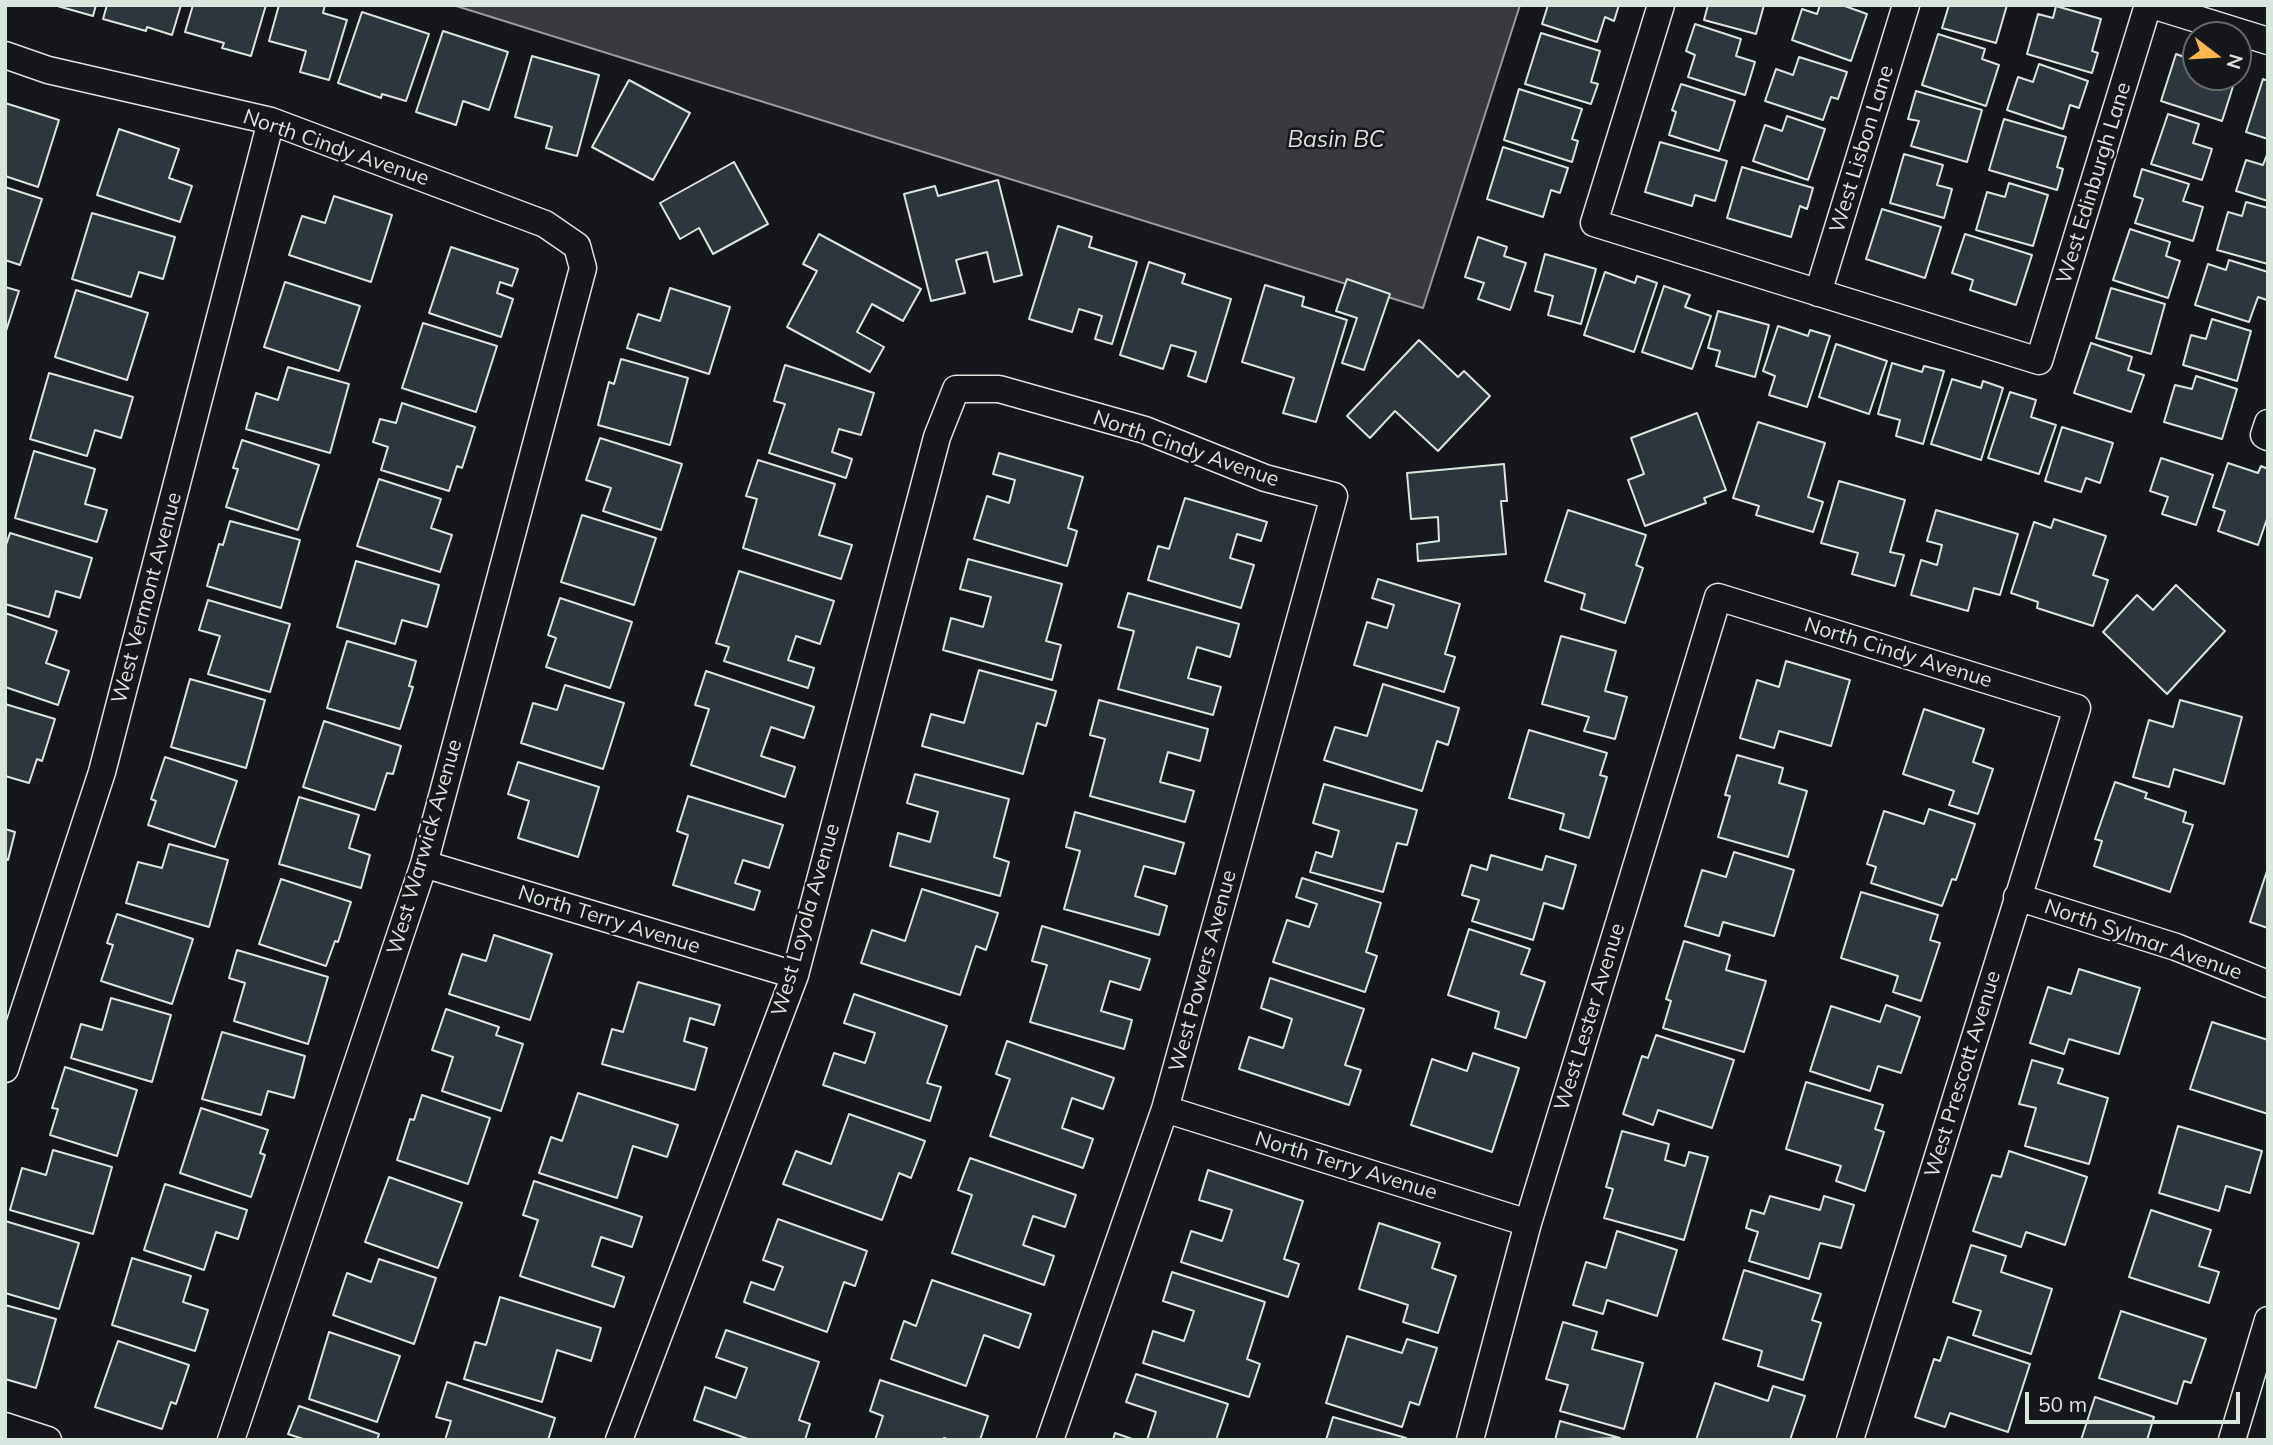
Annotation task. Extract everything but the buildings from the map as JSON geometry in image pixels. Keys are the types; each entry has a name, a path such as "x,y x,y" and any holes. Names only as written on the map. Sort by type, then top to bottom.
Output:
{"street":[{"path":"1661,5 1594,223 1818,293"},
{"name":"West Lisbon Lane","path":"1818,293 1906,5"},
{"path":"2150,5 2268,41"},
{"name":"West Edinburgh Lane","path":"1818,293 2039,361 2150,5"},
{"name":"North Cindy Avenue","path":"5,55 48,70 271,121 545,224 577,246"},
{"name":"West Vermont Avenue","path":"5,1069 102,772 271,121"},
{"name":"West Warwick Avenue","path":"231,1440 424,864 583,268 577,246"},
{"name":"North Cindy Avenue","path":"956,389 999,389 1145,430 1265,478 1334,496"},
{"name":"West Loyola Avenue","path":"619,1440 795,975 937,437 956,389"},
{"name":"West Powers Avenue","path":"1050,1440 1165,1109 1334,496"},
{"name":"North Cindy Avenue","path":"1718,597 2077,708"},
{"name":"West Lester Avenue","path":"1470,1440 1528,1223 1718,597"},
{"name":"West Prescott Avenue","path":"1850,1440 2077,708"},
{"name":"North Terry Avenue","path":"424,864 795,975"},
{"name":"North Sylmar Avenue","path":"2017,897 2176,947 2268,984"},
{"name":"North Terry Avenue","path":"1165,1109 1528,1223"},
{"path":"2232,1440 2268,1320"},
{"path":"5,1426 48,1440"}],"water":[{"name":"Basin BC","path":"453,5 1520,5 1423,308"}]}
